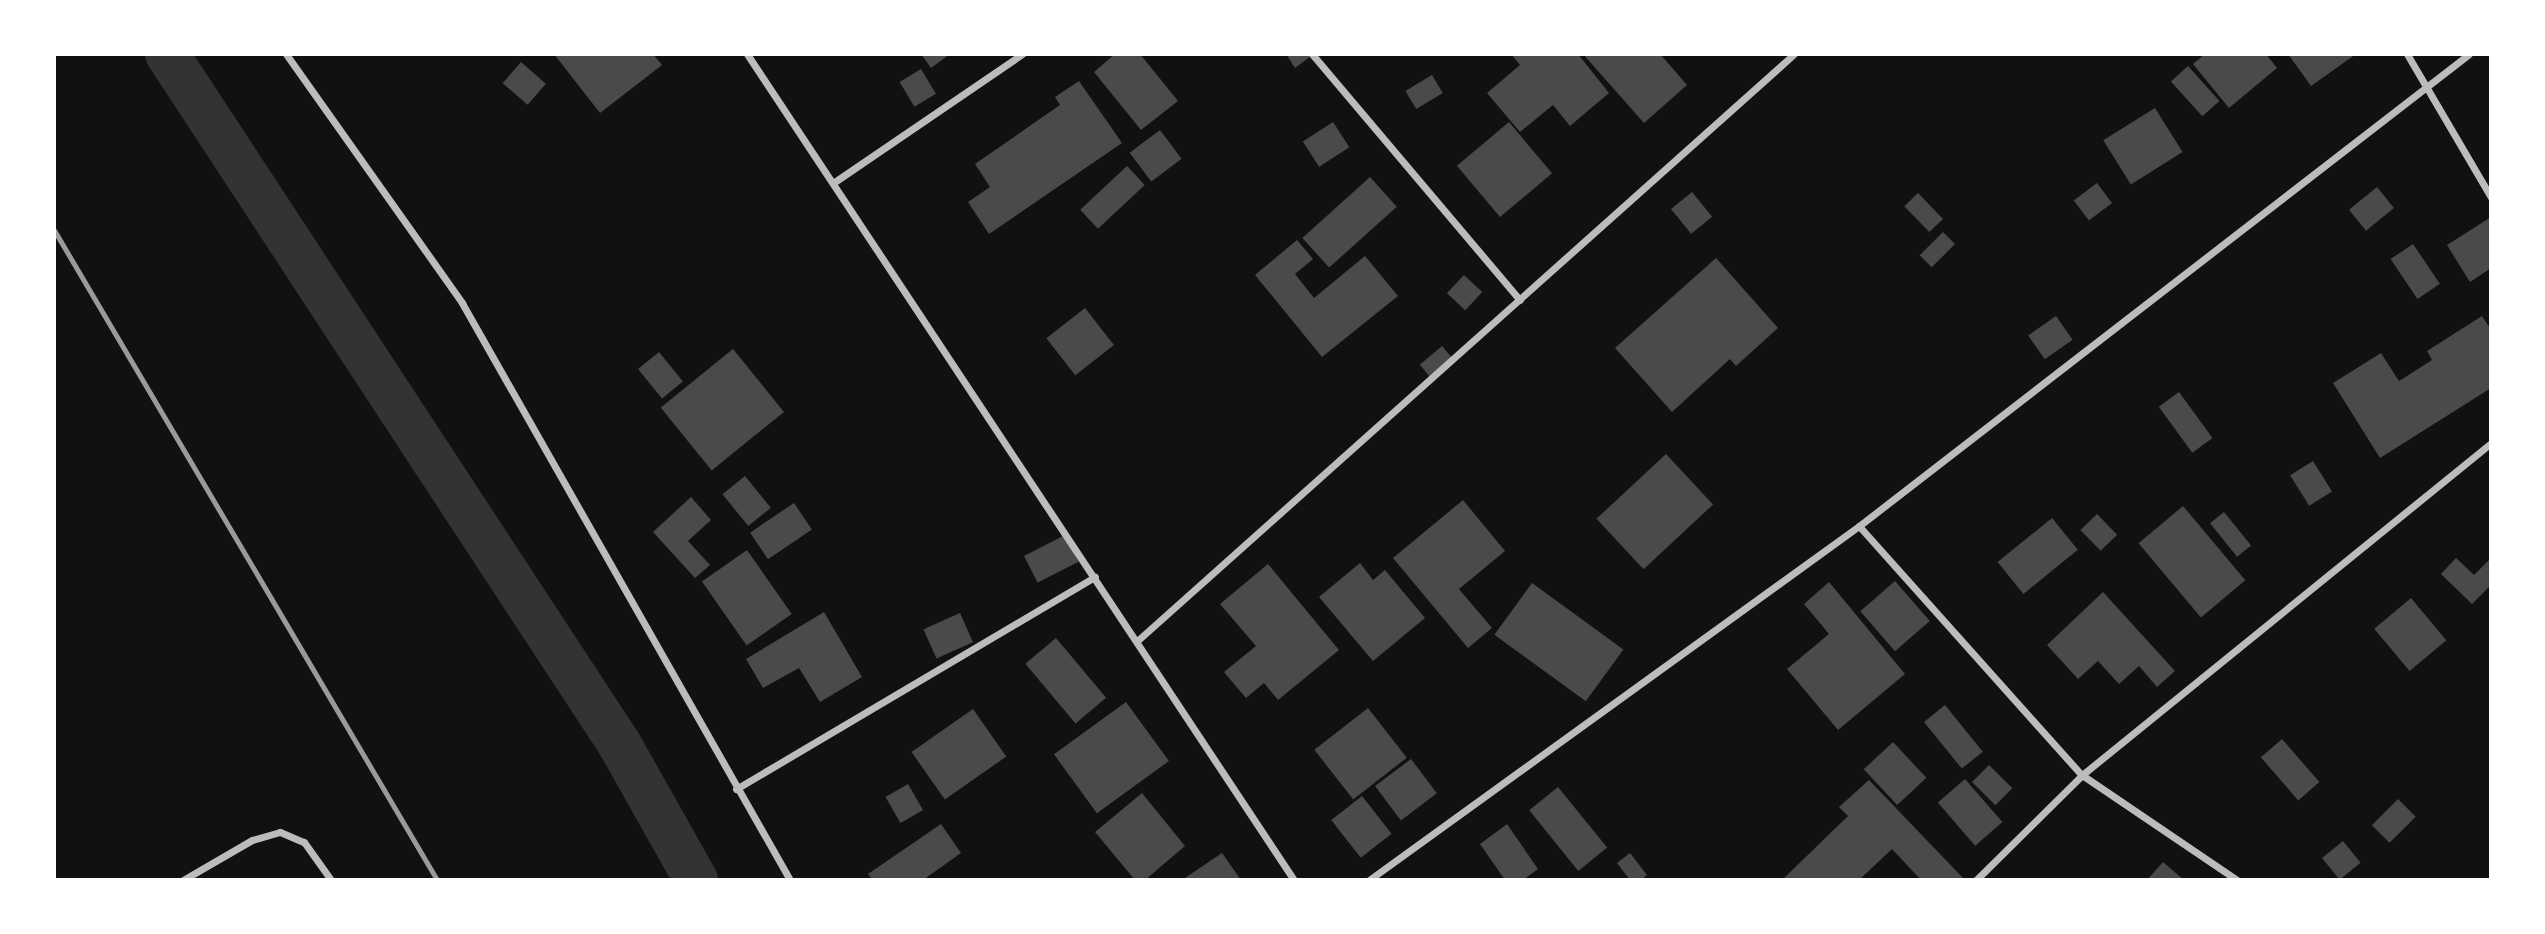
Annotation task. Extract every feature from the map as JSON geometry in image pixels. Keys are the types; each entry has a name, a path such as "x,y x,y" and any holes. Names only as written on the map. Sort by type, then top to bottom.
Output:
{"street":[{"path":"286,54 463,303 736,789 790,880"},
{"path":"747,54 1294,880"},
{"path":"833,183 1021,54"},
{"path":"1312,54 1520,300"},
{"path":"1137,641 1794,54"},
{"path":"2407,54 2491,197"},
{"path":"1369,880 1859,526 2469,54"},
{"path":"1976,880 2082,775 2491,443"},
{"path":"1859,526 2082,775 2237,880"},
{"path":"736,789 1095,577"},
{"path":"184,880 252,840 280,832 304,842 331,880"}],"building":[{"path":"554,54 653,54 662,65 600,113"},
{"path":"921,54 950,54 931,68"},
{"path":"1115,54 1140,54 1178,101 1141,130 1094,72"},
{"path":"1286,54 1310,54 1311,56 1295,68"},
{"path":"1511,54 1578,54 1609,93 1570,126 1553,105 1520,132 1487,93 1520,65"},
{"path":"1583,54 1660,54 1687,85 1644,123"},
{"path":"2205,54 2266,54 2277,68 2229,108 2193,64"},
{"path":"2288,54 2356,54 2311,86"},
{"path":"521,62 546,84 528,105 503,83"},
{"path":"2188,66 2219,101 2202,116 2171,81"},
{"path":"921,69 936,94 915,107 900,82"},
{"path":"1432,75 1443,93 1416,109 1405,91"},
{"path":"1079,81 1122,143 989,234 968,202 990,187 975,164 1060,105 1055,97"},
{"path":"2155,108 2183,152 2131,184 2103,140"},
{"path":"1333,122 1349,147 1319,167 1303,142"},
{"path":"1509,122 1552,173 1500,217 1457,166"},
{"path":"1160,130 1182,159 1151,182 1130,153"},
{"path":"1127,166 1145,185 1098,229 1080,210"},
{"path":"1370,177 1397,207 1329,268 1302,238"},
{"path":"2097,183 2112,203 2089,220 2074,200"},
{"path":"2377,187 2394,208 2366,231 2349,210"},
{"path":"1692,192 1712,217 1691,234 1671,209"},
{"path":"1918,193 1943,219 1929,232 1904,206"},
{"path":"2491,217 2491,268 2470,282 2447,245"},
{"path":"1943,232 1955,244 1932,267 1920,255"},
{"path":"1297,240 1313,259 1295,274 1314,298 1365,256 1398,296 1322,357 1255,275"},
{"path":"2413,244 2440,284 2417,299 2391,259"},
{"path":"1716,258 1778,328 1736,366 1730,359 1672,412 1615,348"},
{"path":"1464,275 1482,292 1465,310 1447,293"},
{"path":"1085,308 1114,345 1075,375 1046,338"},
{"path":"2056,316 2073,340 2045,359 2028,336"},
{"path":"2482,316 2491,330 2491,388 2380,458 2333,383 2381,353 2399,381 2432,360 2427,351"},
{"path":"1442,346 1453,359 1431,378 1420,365"},
{"path":"733,349 784,412 712,470 661,408"},
{"path":"659,352 683,382 662,399 638,369"},
{"path":"2179,392 2213,438 2192,453 2159,407"},
{"path":"1666,454 1713,504 1644,569 1597,519"},
{"path":"2313,461 2332,492 2309,506 2290,475"},
{"path":"745,476 771,508 748,526 722,494"},
{"path":"691,497 711,520 688,541 710,565 695,578 653,532"},
{"path":"1463,500 1505,551 1459,589 1492,628 1468,648 1393,558"},
{"path":"794,503 812,530 768,559 750,533"},
{"path":"2183,506 2245,580 2201,618 2139,543"},
{"path":"2224,512 2251,545 2237,557 2210,523"},
{"path":"2097,514 2117,535 2101,551 2080,530"},
{"path":"2052,518 2078,550 2023,594 1998,562"},
{"path":"1065,535 1079,562 1038,583 1024,556"},
{"path":"747,550 792,614 747,645 702,582"},
{"path":"2456,558 2474,575 2491,558 2491,585 2472,604 2441,574"},
{"path":"1360,563 1373,580 1385,570 1425,618 1373,661 1319,597"},
{"path":"1268,564 1339,650 1278,700 1264,683 1246,698 1224,672 1256,646 1220,604"},
{"path":"1895,581 1930,621 1895,651 1860,611"},
{"path":"1829,582 1905,674 1838,730 1787,669 1829,634 1804,604"},
{"path":"1532,583 1623,649 1586,701 1494,635"},
{"path":"2103,592 2175,671 2157,687 2139,666 2119,684 2098,661 2078,679 2047,645"},
{"path":"2411,598 2446,640 2410,671 2374,629"},
{"path":"824,612 862,677 820,702 799,668 763,688 746,659"},
{"path":"960,613 973,642 936,659 923,629"},
{"path":"1056,638 1106,698 1075,723 1025,664"},
{"path":"1126,702 1169,761 1097,813 1054,754"},
{"path":"1945,705 1983,752 1962,769 1924,722"},
{"path":"1368,708 1407,758 1353,800 1314,750"},
{"path":"973,709 1006,757 945,800 912,752"},
{"path":"2282,739 2319,782 2298,800 2261,757"},
{"path":"1893,742 1926,778 1897,805 1864,769"},
{"path":"1411,759 1437,793 1401,820 1375,786"},
{"path":"1989,765 2012,788 1995,805 1972,782"},
{"path":"1965,779 2002,822 1975,846 1938,803"},
{"path":"1869,780 1963,878 1961,880 1921,880 1892,849 1859,880 1782,880 1848,816 1839,807"},
{"path":"908,784 923,810 900,823 885,797"},
{"path":"1558,787 1607,848 1578,871 1529,810"},
{"path":"1142,793 1185,846 1145,880 1135,880 1095,832"},
{"path":"1362,796 1392,834 1361,858 1331,820"},
{"path":"2398,799 2416,817 2390,843 2372,825"},
{"path":"941,824 961,853 923,880 872,880 868,874"},
{"path":"1507,824 1538,869 1523,880 1505,880 1480,844"},
{"path":"2343,841 2361,863 2340,880 2322,858"},
{"path":"1222,853 1241,880 1182,880"},
{"path":"1630,853 1647,875 1641,880 1630,880 1617,863"},
{"path":"2163,862 2184,880 2147,880"}],"waterway":[{"path":"167,54 620,745 696,880"}],"railway":[{"path":"54,230 437,880"}]}
